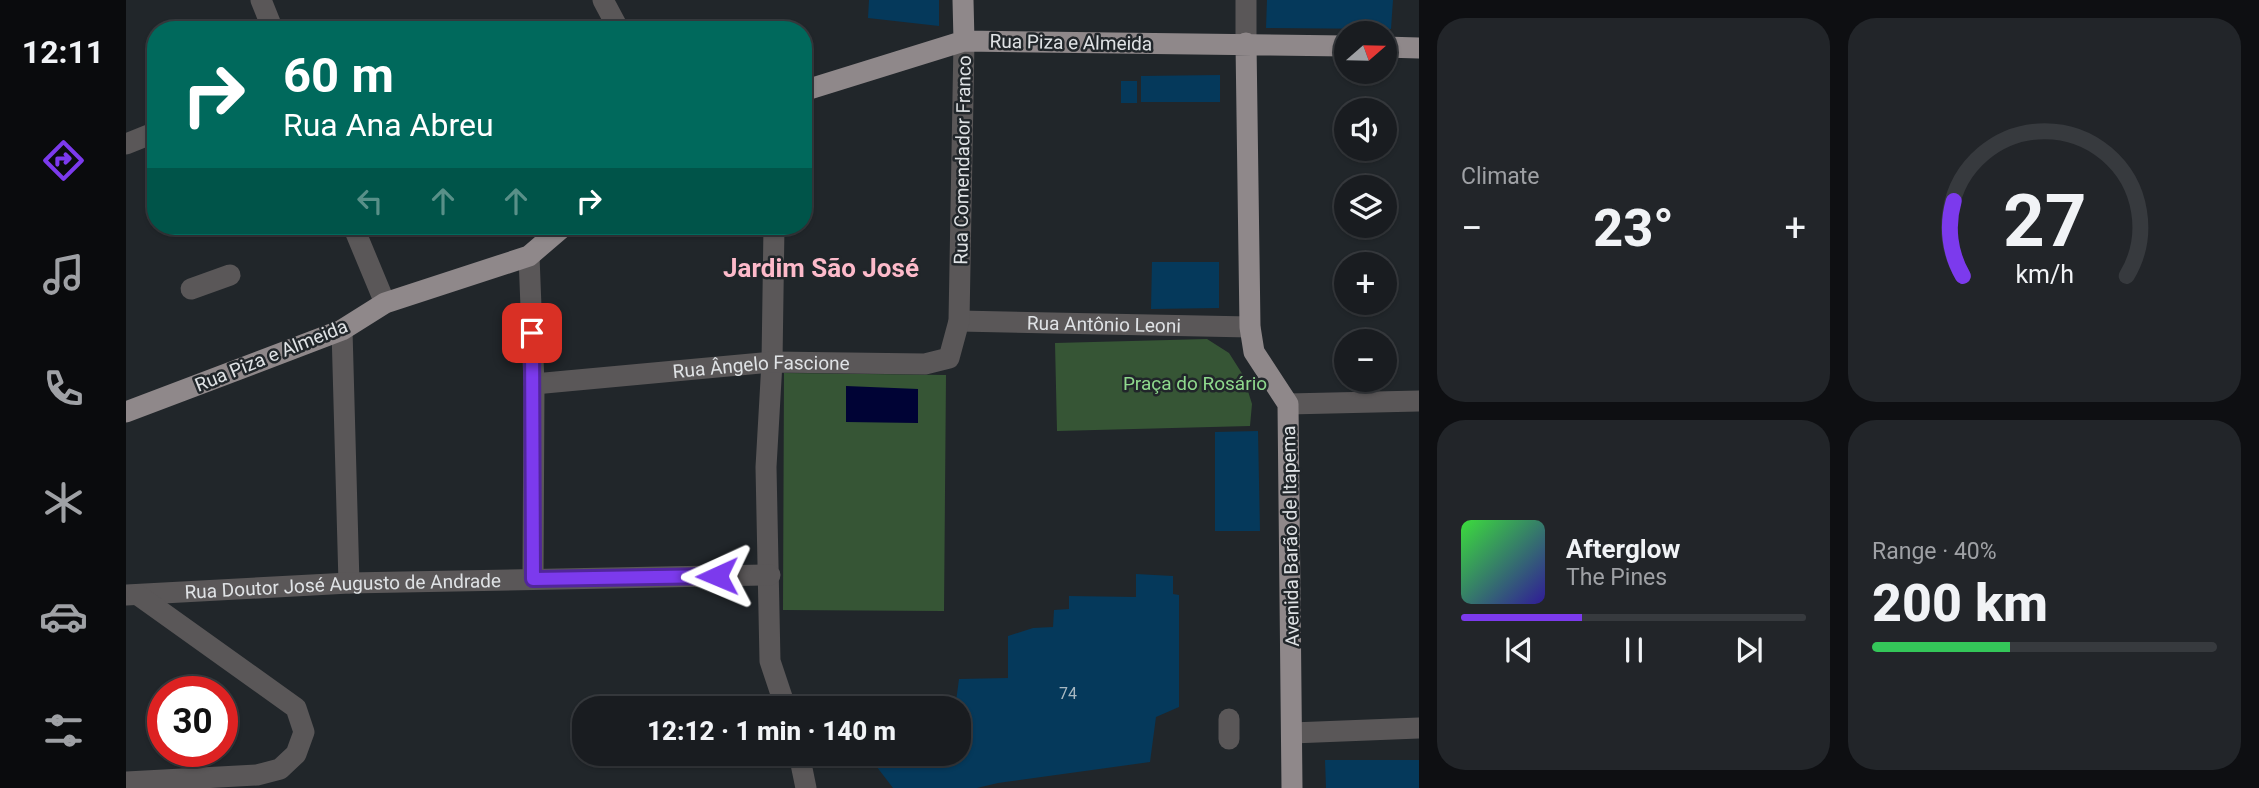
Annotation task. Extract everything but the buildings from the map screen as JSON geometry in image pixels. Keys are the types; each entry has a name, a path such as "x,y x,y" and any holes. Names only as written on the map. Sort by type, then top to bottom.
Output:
{"main road":[{"name":"Rua Comendador Franco","path":"963,0 964,41"},
{"name":"Rua Piza e Almeida","path":"812,88 964,41 1334,46"},
{"name":"Avenida Barão de Itapema","path":"1246,43 1251,327 1254,352 1288,404 1292,788"},
{"path":"1397,47 1419,48"},
{"name":"Rua Piza e Almeida","path":"126,412 342,330 385,303 529,256 554,235"}],"street":[{"path":"261,0 269,21"},
{"path":"603,0 614,21"},
{"path":"1246,0 1246,43"},
{"name":"Rua Comendador Franco","path":"959,321 964,41"},
{"path":"126,144 147,136"},
{"path":"357,235 385,303"},
{"path":"774,235 772,362 766,467 770,661 782,696"},
{"path":"529,256 534,384 533,579"},
{"path":"191,289 230,275"},
{"name":"Rua Antônio Leoni","path":"959,321 1251,327"},
{"name":"Rua Ângelo Fascione","path":"534,384 772,362 925,364 949,358 959,321"},
{"path":"342,330 349,583"},
{"path":"1288,404 1419,401"},
{"name":"Rua Doutor José Augusto de Andrade","path":"132,595 349,583 770,575"},
{"path":"126,782 257,775 280,769 296,754 304,732 296,708 132,595"},
{"path":"1292,733 1419,728"},
{"path":"801,766 806,788"}],"green space":[{"name":"Praça do Rosário","path":"1207,339 1229,353 1243,375 1252,404 1250,426 1057,431 1055,343"},
{"path":"784,373 946,375 944,611 783,610"}],"shaded area":[{"path":"846,386 918,389 918,423 846,422"}],"district":[{"name":"Jardim São José","path":"821,268"}],"route":[{"path":"532,333 533,579 717,576"}]}
